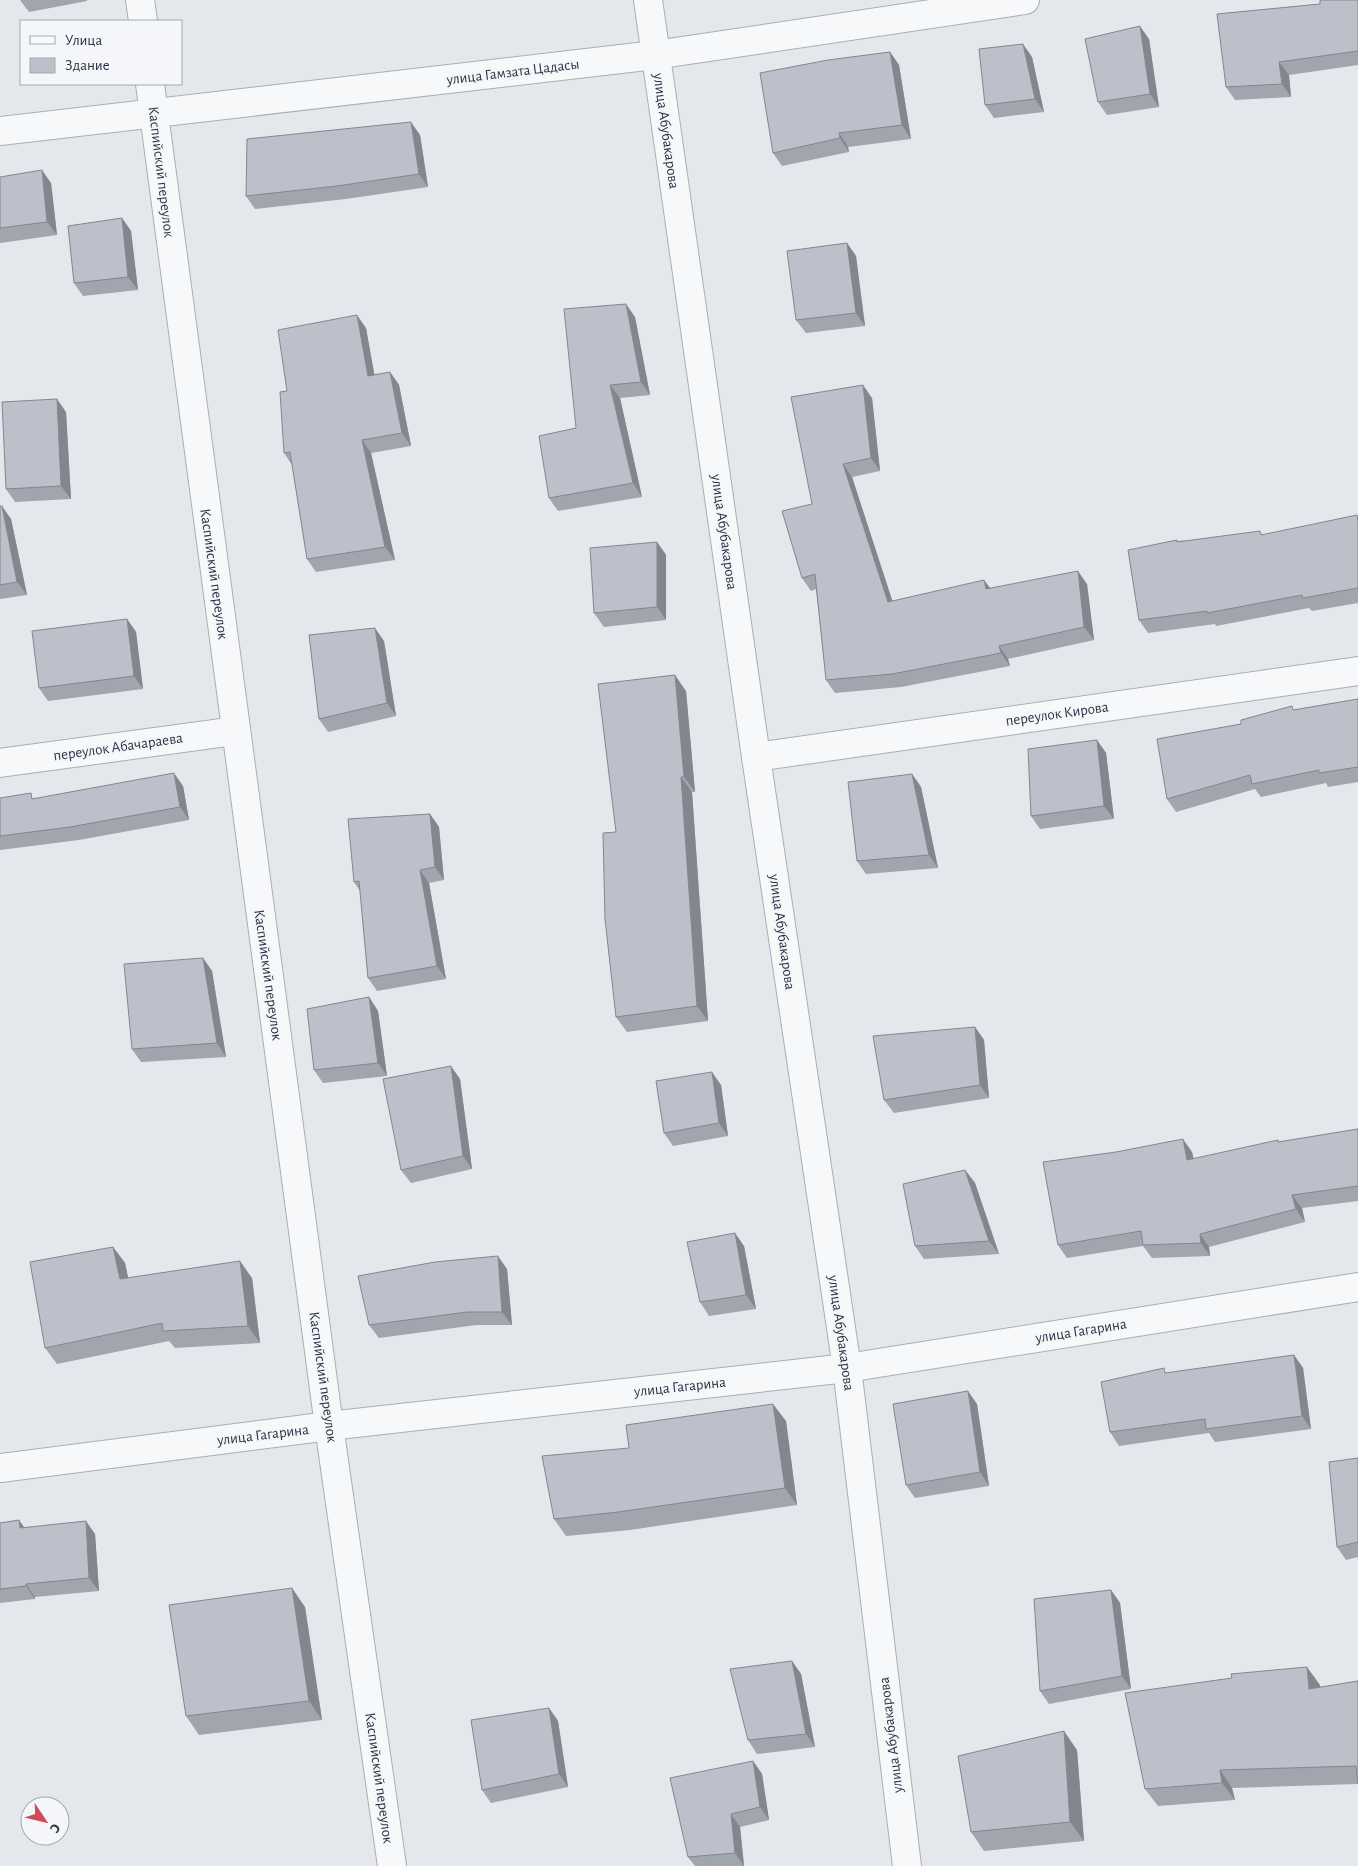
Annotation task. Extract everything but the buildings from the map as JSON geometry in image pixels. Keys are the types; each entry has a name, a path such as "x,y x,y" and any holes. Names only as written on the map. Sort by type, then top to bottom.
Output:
{"street":[{"path":"140,0 143,20"},
{"name":"улица Абубакарова","path":"648,0 756,757 847,1368 907,1866"},
{"name":"улица Гамзата Цадасы","path":"0,131 153,115 655,55 1025,0"},
{"name":"Каспийский переулок","path":"150,85 329,1426 392,1866"},
{"name":"переулок Кирова","path":"756,757 1358,671"},
{"name":"переулок Абачараева","path":"0,763 235,730"},
{"name":"улица Гагарина","path":"0,1468 329,1426 847,1368 1358,1287"}]}
